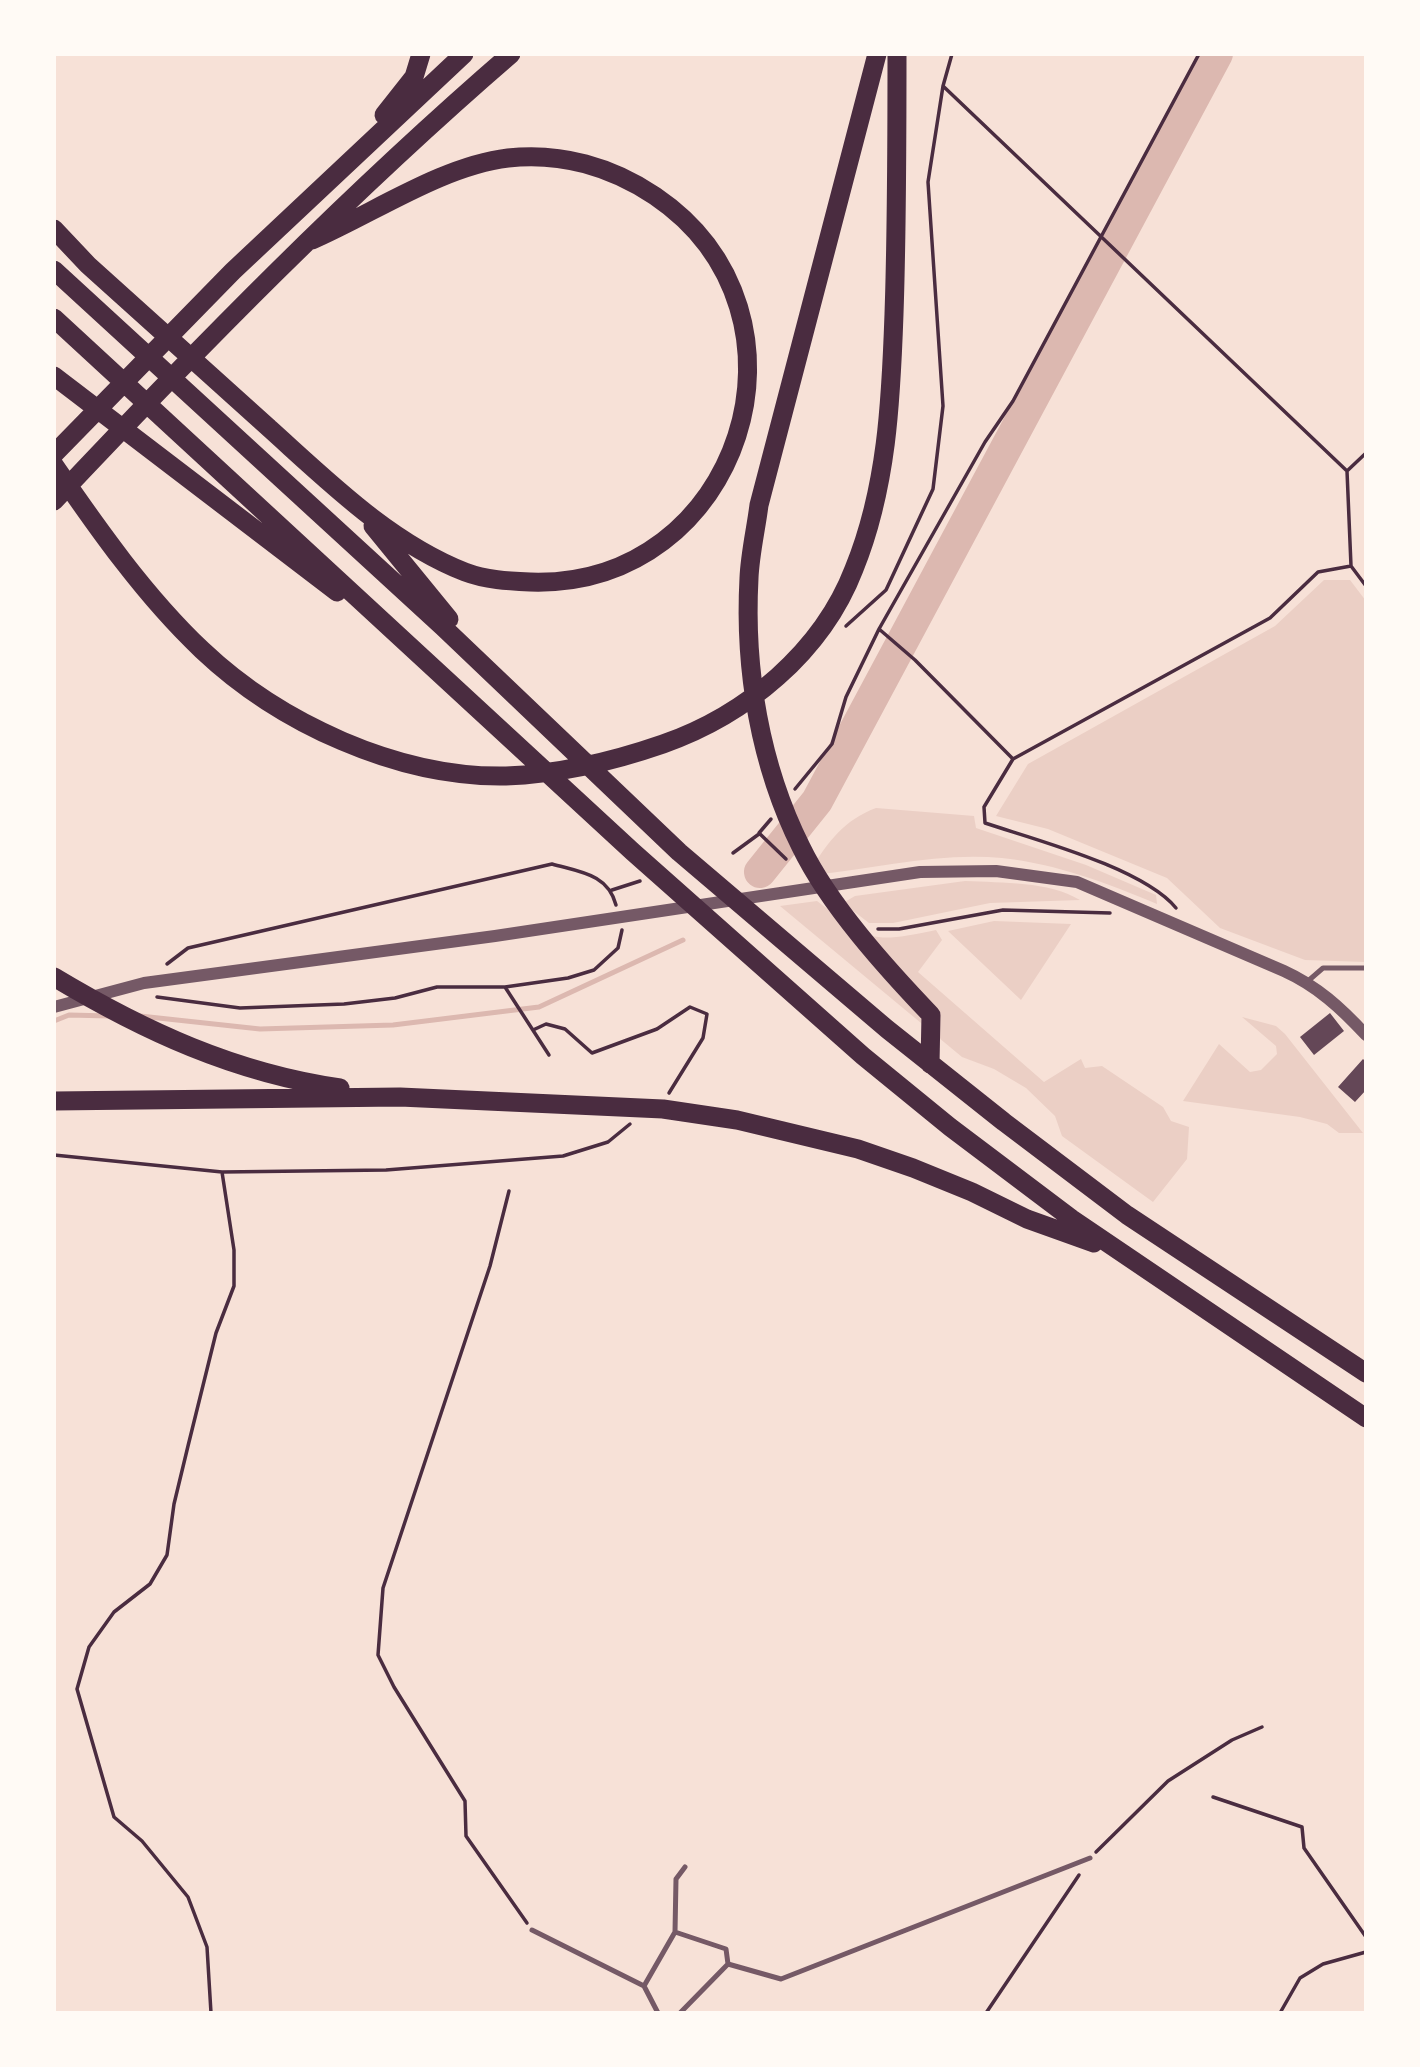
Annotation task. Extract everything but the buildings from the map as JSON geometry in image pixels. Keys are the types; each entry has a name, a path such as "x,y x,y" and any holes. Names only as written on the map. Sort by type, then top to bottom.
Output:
{"highway":[{"path":"350,160 414,77 421,54"},
{"path":"54,454 233,271 464,54"},
{"path":"54,501 312,240 511,54"},
{"path":"877,54 759,505 749,576 748,648 757,715 772,777 802,849 845,914 888,970 931,1016 930,1064"},
{"path":"54,465 95,526 202,650 276,706 363,748 401,761 506,776 595,763 651,748 708,724 746,702 785,671 808,647 844,592 866,537 886,442 897,229 897,54"},
{"path":"54,229 88,265 359,509 420,549 466,572 503,581 571,581 624,564 673,534 697,511 721,477 738,437 747,399 749,361 745,327 726,273 690,225 636,183 603,167 564,159 508,158 438,177 362,218 312,240"},
{"path":"54,216 88,265"},
{"path":"54,270 499,681 679,852 887,1028 1128,1215 1366,1373"},
{"path":"54,318 633,852 863,1056 950,1127 1118,1251 1366,1418"},
{"path":"54,376 431,664"},
{"path":"359,509 499,681"},
{"path":"54,976 156,1034 209,1054 304,1083 400,1097"},
{"path":"54,1101 400,1097 663,1109 737,1120 858,1149 972,1192 1027,1219 1118,1251"}],"street":[{"path":"54,1007 144,983 859,884 920,872 996,872 1077,882 1308,981 1342,1008 1366,1035"}],"lane":[{"path":"1308,981 1323,968 1366,968"},
{"path":"728,1964 781,1979 1090,1858"},
{"path":"644,1986 675,1932 676,1879 685,1867"},
{"path":"532,1930 644,1986 659,2013"},
{"path":"675,1932 726,1949 728,1964"},
{"path":"680,2013 728,1964"}],"path":[{"path":"846,626 886,590 933,489 943,406 928,182 943,86 952,54"},
{"path":"789,797 832,744 846,697 879,629 985,442 1013,401 1199,54"},
{"path":"943,86 1347,471 1351,566 1366,586"},
{"path":"1347,471 1366,453"},
{"path":"1197,934 1164,893 1064,849 985,823 984,807 1013,759 1270,618 1318,572 1351,566"},
{"path":"879,629 915,660 1013,759"},
{"path":"733,853 759,833 774,815"},
{"path":"759,833 794,868"},
{"path":"612,890 651,878"},
{"path":"867,929 899,929 1003,910 1113,913"},
{"path":"505,987 549,1055"},
{"path":"533,1030 546,1024 565,1029 592,1053 657,1029 690,1007 707,1014 702,1038 668,1094"},
{"path":"54,1155 222,1172 386,1170 563,1156 608,1142 638,1118"},
{"path":"211,2013 207,1947 188,1896 142,1841 114,1817 77,1689 89,1647 114,1612 150,1584 167,1555 174,1504 197,1408 216,1333 234,1286 234,1250 222,1172"},
{"path":"509,1191 490,1266 383,1588 378,1655 394,1687 465,1801 466,1836 532,1930"},
{"path":"986,2013 1090,1858 1168,1781 1232,1740 1262,1727"},
{"path":"1213,1797 1302,1827 1304,1848 1366,1937"},
{"path":"1280,2013 1300,1978 1324,1964 1366,1952"}],"shaded area":[{"path":"1324,580 1350,580 1366,601 1366,962 1305,960 1220,928 1167,878 1048,829 996,816 1028,764 1275,626"},
{"path":"876,808 974,816 976,828 1086,865 1156,895 1157,904 1081,875 1002,858 932,859 814,875 811,869 838,832"},
{"path":"965,881 1040,886 1080,900 990,903 893,923 869,923 843,903 855,896"},
{"path":"817,901 849,924 872,936 897,937 936,930 942,940 918,972 1044,1082 1081,1059 1085,1068 1102,1066 1163,1107 1171,1121 1189,1127 1187,1159 1153,1202 1062,1136 1055,1116 1026,1088 994,1069 962,1057 780,906"},
{"path":"994,921 1071,924 1021,1000 948,931"},
{"path":"1242,1017 1276,1026 1285,1034 1363,1133 1339,1133 1327,1124 1300,1117 1183,1101 1219,1044 1250,1072 1261,1070 1277,1054 1276,1046"}],"waterway":[{"path":"760,872 817,801 1217,54"},
{"path":"140,1016 260,1029 393,1025 539,1007 683,940"},
{"path":"54,1021 69,1015 109,1016"}]}
